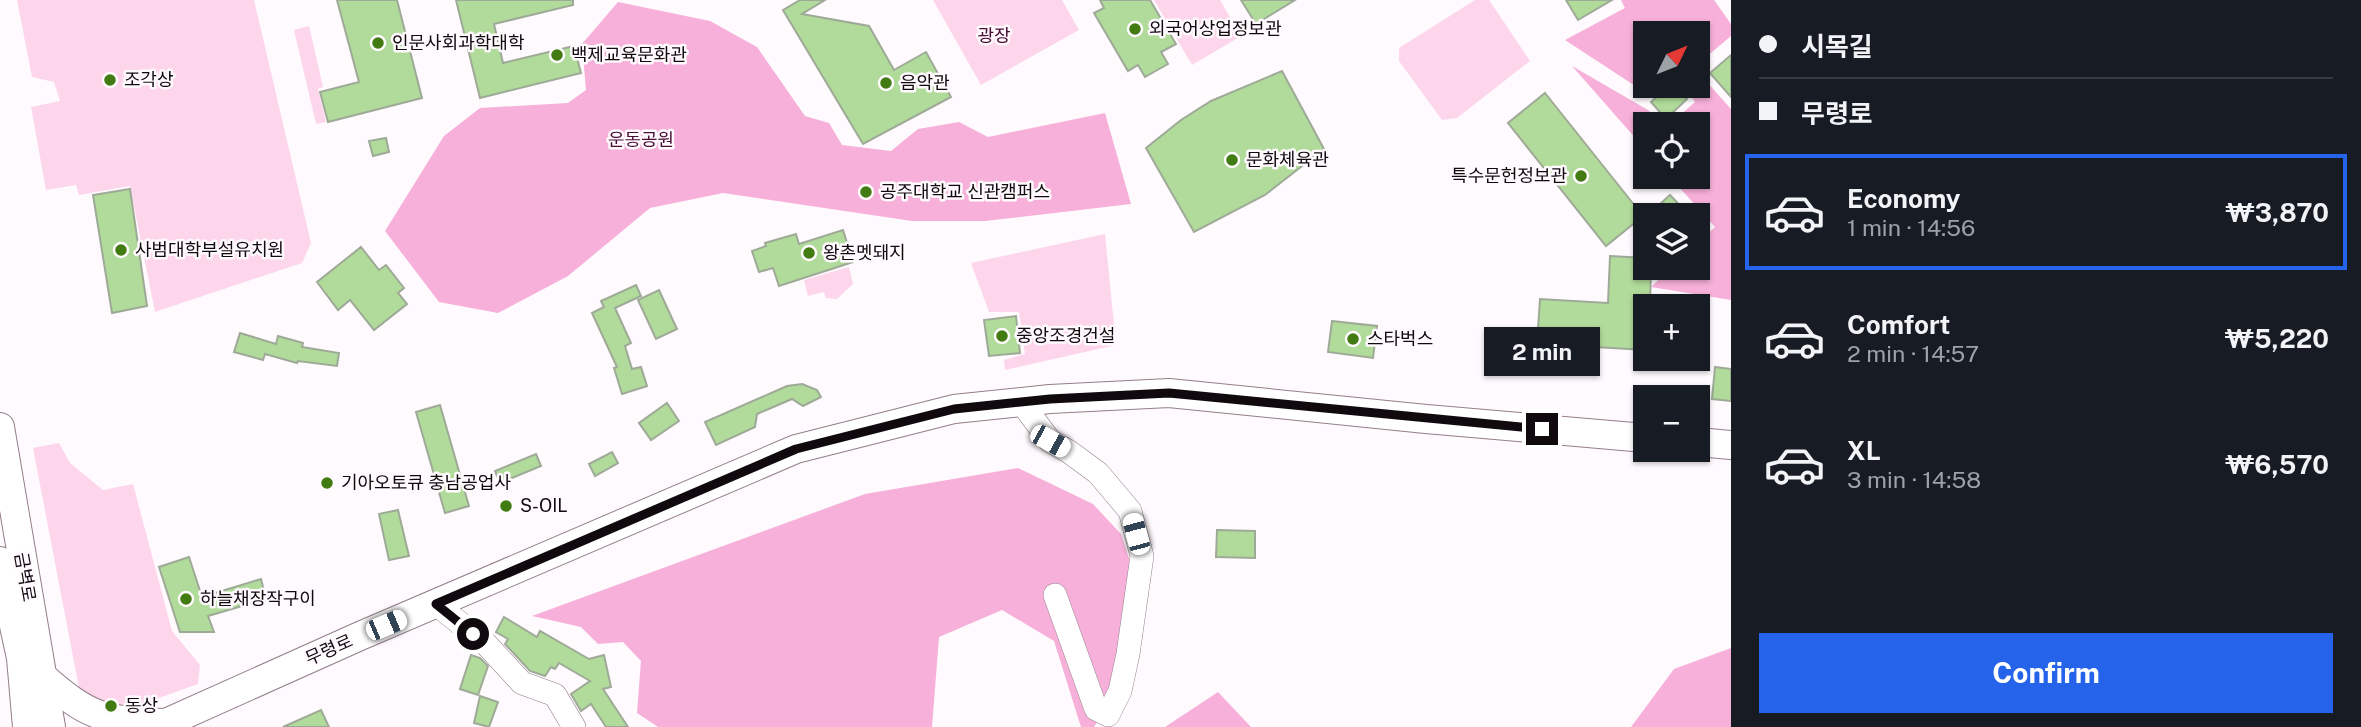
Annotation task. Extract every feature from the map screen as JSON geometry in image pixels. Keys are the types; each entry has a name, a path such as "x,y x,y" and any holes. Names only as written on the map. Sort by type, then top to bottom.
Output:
{"main road":[{"name":"무령로","path":"161,726 796,449 954,409 1169,393 1439,421 1633,437"},
{"name":"금벽로","path":"0,427 51,727"},
{"path":"1710,443 1731,445"},
{"name":"금벽로","path":"0,561 21,658 27,727"},
{"path":"8,727 21,658"},
{"path":"42,676 84,709 114,721 161,726"}],"street":[{"path":"1021,402 1050,441 1098,473 1130,511 1142,556 1120,691 1108,715 1096,709 1055,595"},
{"path":"436,604 486,644 522,683 555,695 574,727"}],"green space":[{"path":"17,0 254,0 311,243 302,263 155,312 130,186 79,195 76,185 46,190 31,107 60,101 54,82 32,77"},
{"name":"광장","path":"933,0 1062,0 1079,30 981,85"},
{"path":"1154,0 1220,0 1241,36 1192,65"},
{"path":"1475,0 1489,0 1530,61 1457,118 1442,120 1399,61 1399,48"},
{"path":"1621,0 1714,0 1731,24 1731,36 1710,54 1710,21 1633,21 1633,84 1565,40 1625,8"},
{"name":"운동공원","path":"618,2 710,21 757,47 805,116 829,123 842,145 891,151 918,129 959,122 988,137 1105,113 1131,204 985,221 912,221 723,193 650,208 568,276 498,313 439,302 385,231 444,136 480,108 568,103 586,90 582,44"},
{"path":"309,26 323,87 318,89 326,122 316,124 294,30"},
{"path":"1572,66 1650,112 1633,112 1633,135"},
{"path":"1710,86 1731,109 1731,300 1710,297 1710,294 1651,287 1658,280 1710,280 1710,232 1715,227 1710,221 1710,203 1693,203 1681,189 1710,189 1710,112 1684,112 1695,102 1692,98 1710,98"},
{"path":"1105,234 1116,345 1005,370 1004,360 1025,354 1019,312 989,312 971,263"},
{"path":"849,267 853,284 837,299 826,298 824,292 808,296 804,280"},
{"path":"59,443 70,463 103,490 133,484 172,631 200,665 198,684 128,709 102,707 79,688 33,448"},
{"path":"1018,468 1093,504 1121,534 1134,574 1115,693 1094,727 1081,727 1054,641 1002,610 939,637 932,727 658,727 637,713 641,661 623,642 598,644 581,627 532,616 865,494"},
{"path":"1731,648 1731,727 1631,727 1674,669"},
{"path":"1218,692 1251,727 1165,727"}],"building":[{"name":"인문사회과학대학","path":"337,0 397,0 422,98 328,122 320,92 359,82"},
{"name":"백제교육문화관","path":"456,0 573,0 573,5 494,24 503,63 574,46 581,73 480,98"},
{"name":"음악관","path":"800,0 825,0 802,14 869,26 894,70 926,52 951,97 863,144 783,10"},
{"name":"외국어상업정보관","path":"1100,0 1150,0 1176,44 1161,52 1168,64 1145,77 1138,65 1128,71 1094,13 1104,8"},
{"path":"1241,0 1295,0 1256,24"},
{"path":"1566,0 1612,0 1578,20"},
{"path":"1731,55 1731,97 1710,73"},
{"name":"문화체육관","path":"1282,71 1324,149 1265,195 1194,232 1146,148 1181,120 1211,101"},
{"name":"특수문헌정보관","path":"1545,93 1633,203 1633,224 1606,246 1508,123"},
{"path":"1655,98 1687,99 1673,112 1660,112 1651,102"},
{"path":"386,138 389,152 373,156 369,141"},
{"name":"사범대학부설유치원","path":"130,189 147,306 112,313 93,195"},
{"path":"1670,195 1678,203 1661,203"},
{"name":"왕촌멧돼지","path":"843,230 853,262 779,286 773,268 759,272 752,251 766,246 765,243 796,234 799,244"},
{"path":"361,247 379,270 386,265 404,288 398,293 407,304 374,330 350,300 338,310 317,282"},
{"path":"1610,256 1633,257 1633,280 1651,280 1650,294 1633,294 1633,349 1561,345 1562,330 1538,329 1540,299 1608,303"},
{"path":"636,285 641,296 615,308 631,343 625,346 632,369 641,367 647,386 622,394 614,368 617,367 592,313 604,307 601,301"},
{"path":"659,290 677,329 656,339 638,300"},
{"name":"중앙조경건설","path":"1016,316 1020,353 989,356 984,320"},
{"name":"스타벅스","path":"1332,321 1377,326 1373,358 1328,352"},
{"path":"240,333 276,344 278,336 303,343 302,347 339,353 337,366 297,363 265,354 263,360 234,352"},
{"path":"1715,367 1731,369 1731,401 1712,399"},
{"path":"802,384 817,390 821,397 803,406 792,399 757,414 755,427 716,445 705,422 787,386"},
{"path":"667,403 679,421 651,440 639,423"},
{"path":"440,405 469,506 445,513 416,412"},
{"path":"612,452 618,463 595,476 589,464"},
{"path":"536,454 541,466 500,483 495,471"},
{"path":"398,510 409,556 389,560 379,514"},
{"path":"1217,530 1255,531 1255,558 1216,557"},
{"name":"하늘채장작구이","path":"189,557 202,597 261,579 266,599 208,616 214,632 180,632 159,567"},
{"path":"504,617 537,637 540,631 589,659 604,655 611,687 603,689 628,727 606,727 591,704 581,711 571,694 590,681 559,663 555,669 551,667 545,676 530,671 505,644 508,639 496,632"},
{"path":"471,655 480,658 488,666 478,695 460,689"},
{"path":"480,696 498,702 489,727 474,723"},
{"path":"321,710 329,727 283,727"}],"place":[{"name":"외국어상업정보관","path":"1135,29"},
{"name":"인문사회과학대학","path":"378,43"},
{"name":"백제교육문화관","path":"557,55"},
{"name":"조각상","path":"110,80"},
{"name":"음악관","path":"886,83"},
{"name":"문화체육관","path":"1232,160"},
{"name":"특수문헌정보관","path":"1581,176"},
{"name":"공주대학교 신관캠퍼스","path":"866,192"},
{"name":"사범대학부설유치원","path":"121,250"},
{"name":"왕촌멧돼지","path":"809,253"},
{"name":"중앙조경건설","path":"1002,336"},
{"name":"스타벅스","path":"1353,339"},
{"name":"기아오토큐 충남공업사","path":"327,483"},
{"name":"S-OIL","path":"506,506"},
{"name":"하늘채장작구이","path":"186,599"},
{"name":"동상","path":"111,706"}],"route":[{"path":"473,634 436,604 796,449 954,409 1050,399 1169,393 1542,429"}]}
